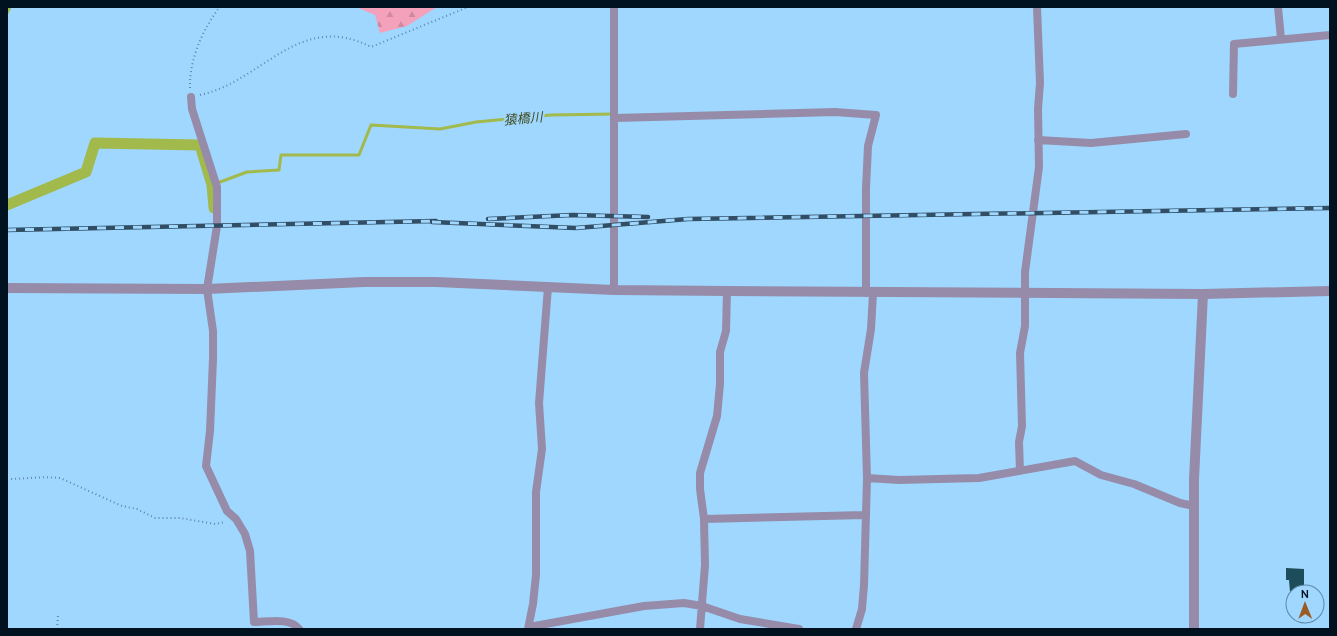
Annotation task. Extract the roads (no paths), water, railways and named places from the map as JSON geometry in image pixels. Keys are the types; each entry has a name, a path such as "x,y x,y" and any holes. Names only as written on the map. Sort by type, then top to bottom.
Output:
{"street":[{"path":"614,7 614,290"},
{"path":"1020,471 1019,442 1022,426 1020,353 1025,326 1025,272 1039,167 1038,140 1040,83 1037,7"},
{"path":"1278,7 1281,39"},
{"path":"1233,94 1234,44 1330,35"},
{"path":"191,97 192,109 216,184 217,226 206,289 213,331 210,431 206,466 227,511 236,519 245,534 250,551 254,622 287,622 296,625 299,629"},
{"path":"615,116 835,112 876,115 868,146 866,188 871,329 864,373 867,478 864,585 862,609 856,629"},
{"path":"1038,140 1091,143 1186,134"},
{"path":"7,288 206,289 364,282 436,282 614,290 727,292 1203,294 1330,291"},
{"path":"548,287 539,403 542,449 536,492 536,575 528,628 666,603 684,603 702,606 740,619 799,629"},
{"path":"700,629 705,565 704,519 700,489 700,473 717,416 720,384 720,352 726,331 727,292"},
{"path":"1194,629 1195,431 1203,294"},
{"path":"867,478 899,480 979,478 1075,461 1101,475 1134,484 1180,504 1194,506"},
{"path":"704,519 865,515"}],"waterway":[{"path":"7,13 10,7"},
{"name":"猿橋川","path":"212,185 247,172 279,170 281,155 359,155 371,125 440,129 476,122 551,115 614,114"},
{"path":"7,205 86,172 95,143 200,145 212,185 214,208"}],"railway":[{"path":"432,222 576,228 688,219 1330,208"},
{"path":"488,219 572,215 648,217"},
{"path":"7,230 436,221"}]}
